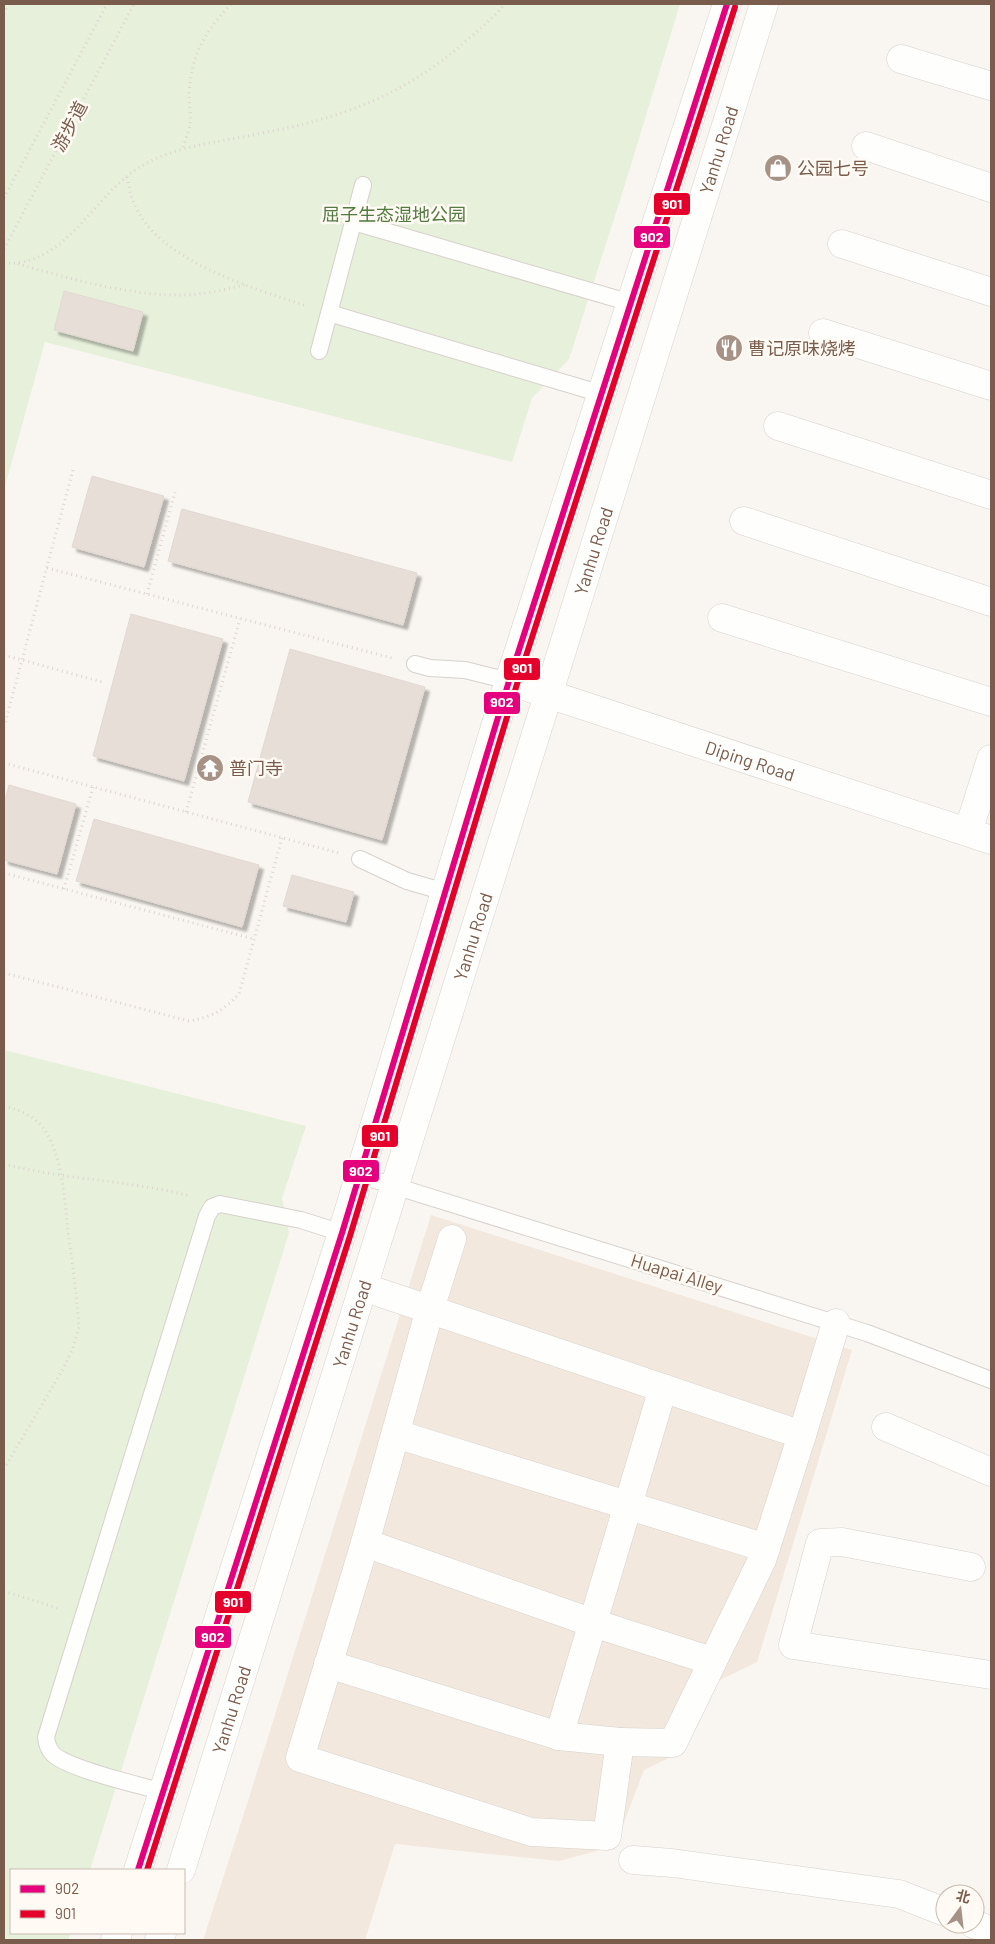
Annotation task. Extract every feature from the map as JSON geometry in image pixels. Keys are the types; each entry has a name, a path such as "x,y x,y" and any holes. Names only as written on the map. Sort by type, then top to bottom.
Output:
{"street":[{"name":"Yanhu Road","path":"138,1869 342,1233 509,681 727,4"},
{"name":"Yanhu Road","path":"181,1869 550,694 764,4"},
{"path":"901,59 991,86"},
{"path":"866,146 991,188"},
{"path":"842,244 991,292"},
{"path":"823,333 991,386"},
{"path":"778,426 991,495"},
{"path":"744,521 991,602"},
{"path":"722,618 991,702"},
{"name":"Diping Road","path":"509,681 980,836"},
{"path":"980,836 991,759"},
{"path":"452,1239 430,1309 365,1543 300,1758 531,1832 607,1836 620,1742"},
{"path":"364,1287 802,1435"},
{"path":"328,1664 559,1736 620,1742 673,1743 766,1548 836,1323"},
{"path":"559,1736 664,1388"},
{"path":"886,1427 991,1472"},
{"path":"396,1434 766,1548"},
{"path":"971,1567 842,1542 820,1543 793,1644 991,1675"},
{"path":"365,1543 593,1623 712,1661"},
{"path":"633,1860 672,1863 899,1894 935,1908"}],"lane":[{"path":"319,351 363,185"},
{"path":"354,222 631,303"},
{"path":"329,313 602,394"},
{"path":"415,664 430,668 465,670 509,681"},
{"path":"360,859 407,881 445,892"},
{"name":"Huapai Alley","path":"360,1175 867,1333 991,1380"},
{"path":"163,1792 76,1766 54,1755 47,1747 46,1737 207,1216 212,1207 220,1204 300,1220 342,1233"}],"path":[{"path":"4,14 8,4"},
{"path":"4,198 107,4"},
{"name":"游步道","path":"4,249 134,4"},
{"path":"183,148 190,127 189,96 191,75 197,50 220,16 231,4"},
{"path":"17,264 38,258 60,244 111,190 144,164 183,148 295,126 339,114 381,98 412,81 450,55 496,15 505,4"},
{"path":"127,177 134,204 150,228 164,242 191,260 246,285 329,313"},
{"path":"4,263 17,264 144,294 189,295 246,285"},
{"path":"4,728 74,466"},
{"path":"147,594 175,492"},
{"path":"47,568 415,664"},
{"path":"186,812 240,619"},
{"path":"4,655 102,682"},
{"path":"4,763 360,859"},
{"path":"64,889 93,787"},
{"path":"4,973 189,1021 208,1018 226,1007 239,994 282,838"},
{"path":"4,873 254,939"},
{"path":"4,1106 20,1110 43,1127 48,1135 62,1174 79,1327 73,1348 63,1369 4,1469"},
{"path":"4,1164 162,1189 220,1204"},
{"path":"4,1591 83,1616"}],"shaded area":[{"path":"431,1215 852,1350 757,1662 718,1681 685,1750 644,1770 615,1846 559,1861 395,1844 365,1940 203,1940 249,1798"}],"green space":[{"name":"屈子生态湿地公园","path":"4,4 680,4 569,359 532,398 512,462 45,342 4,490"},
{"path":"4,1050 306,1126 282,1198 289,1233 90,1869 10,1869 10,1934 71,1934 68,1940 4,1940"}],"building":[{"path":"64,291 143,312 133,351 54,330"},
{"path":"92,476 164,496 144,567 72,547"},
{"path":"182,509 417,573 403,625 168,561"},
{"path":"131,614 223,639 184,781 93,756"},
{"path":"290,649 425,687 382,840 248,802"},
{"path":"9,785 76,804 57,874 4,860 4,804"},
{"path":"94,819 259,865 242,927 76,881"},
{"path":"292,875 354,892 346,922 283,906"}],"transit line":[{"name":"902","path":"138,1869 342,1233 509,681 727,4"},
{"name":"901","path":"147,1869 350,1236 517,684 735,7"}],"place":[{"name":"公园七号","path":"778,168"},
{"name":"曹记原味烧烤","path":"729,348"},
{"name":"普门寺","path":"210,768"}]}
